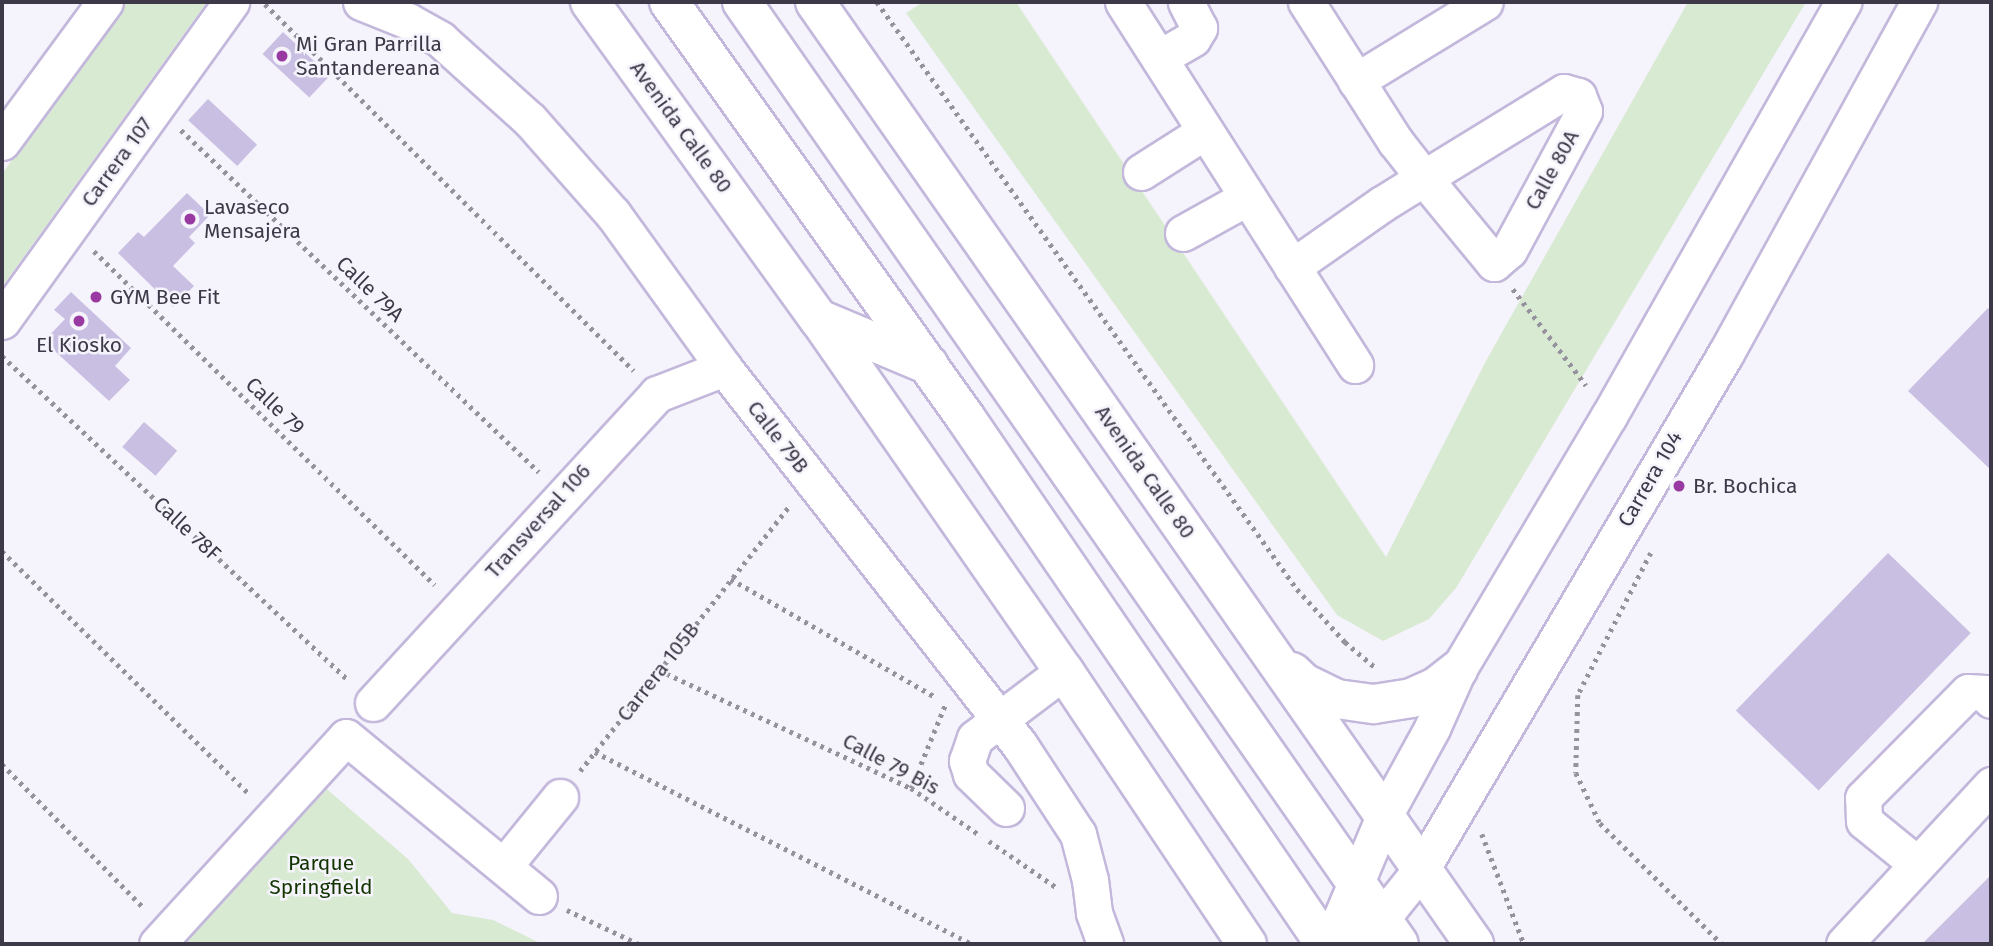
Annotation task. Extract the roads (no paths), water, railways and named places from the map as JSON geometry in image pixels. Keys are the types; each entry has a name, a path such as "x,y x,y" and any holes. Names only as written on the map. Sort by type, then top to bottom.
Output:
{"highway":[{"name":"Avenida Calle 80","path":"590,2 820,319 1064,671 1247,944"},
{"path":"669,2 929,365 1325,944"},
{"path":"741,2 1356,882 1381,936"},
{"name":"Avenida Calle 80","path":"815,2 1474,944"},
{"path":"820,319 929,365"},
{"path":"1276,659 1304,683 1337,699 1374,704 1411,698 1436,687 1458,670"}],"street":[{"path":"2,142 105,2"},
{"name":"Carrera 107","path":"2,321 231,2"},
{"name":"Calle 79B","path":"361,2 408,21 440,39 530,120 613,214 724,368 998,718 1078,834 1099,928"},
{"path":"1123,2 1355,365"},
{"path":"1158,58 1193,38 1199,28 1186,2"},
{"path":"1292,267 1424,178 1395,141 1307,2"},
{"path":"1356,80 1485,2"},
{"path":"1330,944 1385,814 1432,727 1458,670 1609,416 1843,2"},
{"name":"Carrera 104","path":"1381,936 1726,353 1919,2"},
{"name":"Calle 80A","path":"1564,92 1578,96 1584,111 1509,250 1494,263 1424,178 1564,92"},
{"path":"1141,172 1204,132"},
{"path":"1184,233 1248,197"},
{"name":"Transversal 106","path":"373,703 657,394 724,368"},
{"path":"1006,808 971,775 967,761 975,738 998,718 1064,671"},
{"path":"1917,864 1864,821 1863,798 1968,692 1985,693 1991,700"},
{"path":"162,938 346,737 540,896"},
{"path":"1844,944 1991,785"},
{"path":"504,866 560,797"}],"place":[{"name":"Mi Gran Parrilla Santandereana","path":"282,56"},
{"name":"Lavaseco Mensajera","path":"190,219"},
{"name":"GYM Bee Fit","path":"96,297"},
{"name":"El Kiosko","path":"79,321"},
{"name":"Br. Bochica","path":"1679,486"}],"park label":[{"name":"Parque Springfield","path":"321,875"}]}
